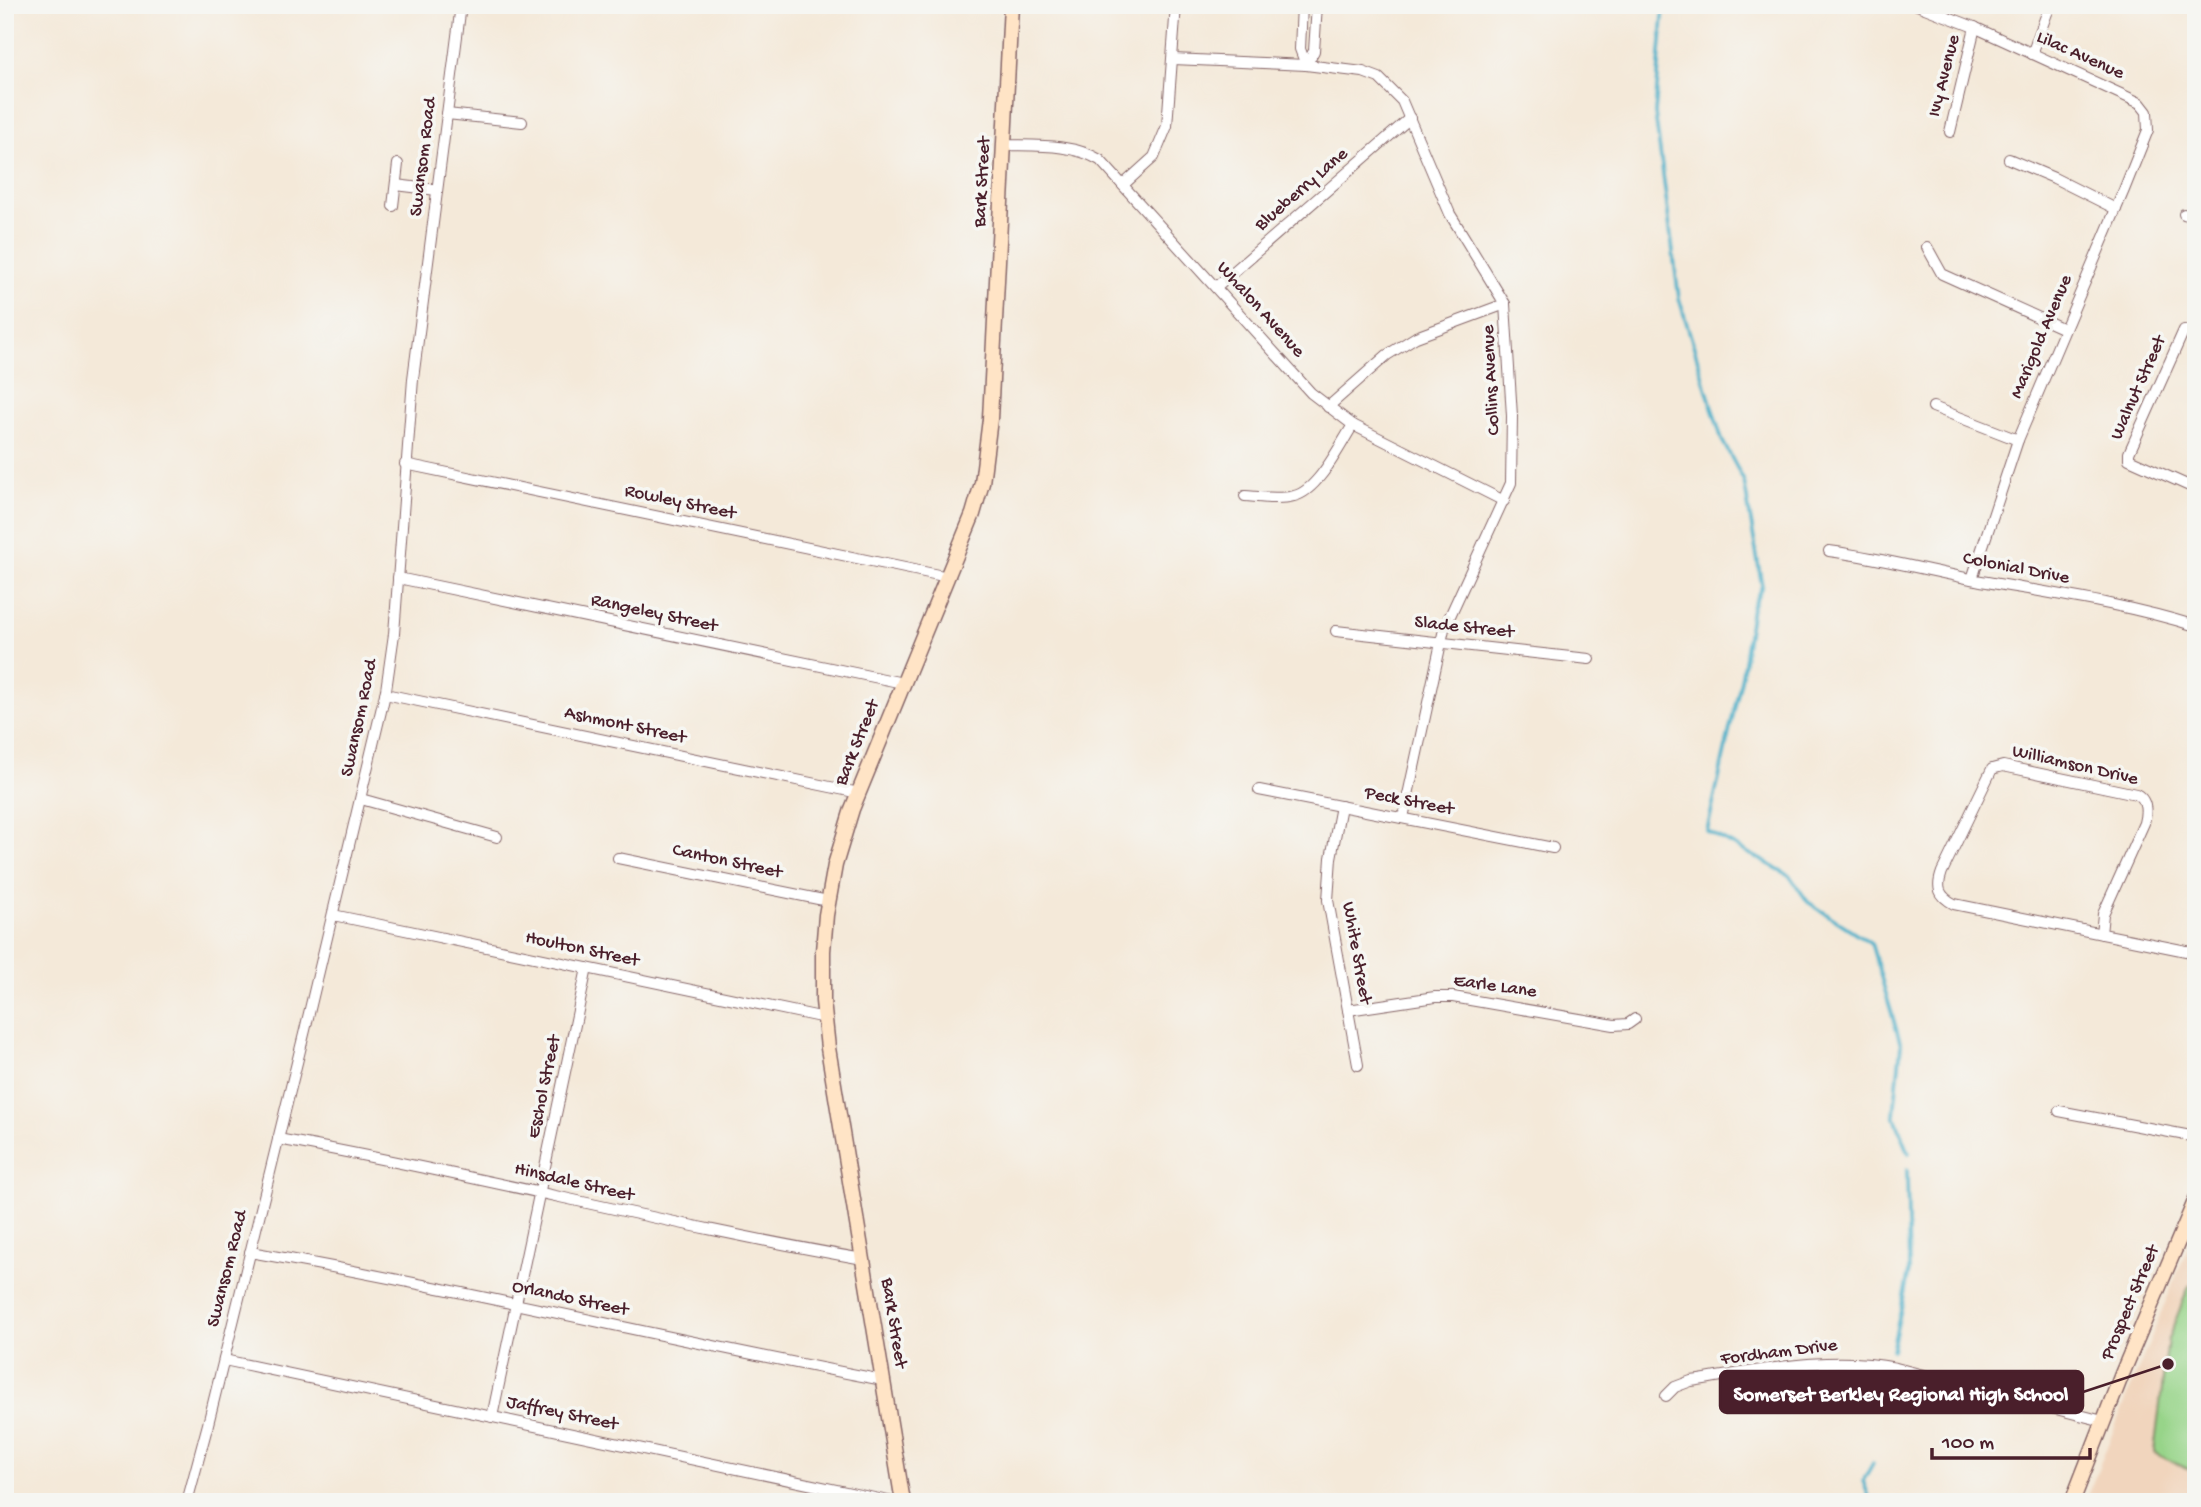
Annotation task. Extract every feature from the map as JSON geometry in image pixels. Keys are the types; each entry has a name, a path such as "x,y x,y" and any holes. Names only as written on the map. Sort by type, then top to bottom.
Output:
{"main road":[{"name":"Bark Street","path":"903,1502 825,1018 823,960 828,901 835,864 859,793 974,514 982,484 988,443 1011,5"},
{"name":"Prospect Street","path":"2072,1502 2196,1199"}],"street":[{"name":"Swansom Road","path":"187,1502 224,1360 385,694 394,634 413,379 461,5"},
{"path":"1123,186 1146,167 1160,146 1167,126 1177,5"},
{"path":"1303,5 1300,49 1306,65"},
{"path":"1306,65 1314,51 1317,5"},
{"name":"Lilac Avenue","path":"1917,5 1975,27 2125,96 2140,103 2147,111"},
{"path":"2032,54 2050,5"},
{"name":"Ivy Avenue","path":"1950,132 1975,27"},
{"name":"Collins Avenue","path":"1173,59 1306,65 1363,72 1379,78 1402,100 1450,214 1505,304 1513,466 1511,483 1444,629 1403,818"},
{"name":"Marigold Avenue","path":"1972,579 2018,440 2148,130 2147,111"},
{"path":"447,114 522,122"},
{"name":"Blueberry Lane","path":"1216,287 1410,118"},
{"name":"Whalon Avenue","path":"1004,145 1083,152 1100,160 1311,393 1353,425 1504,500"},
{"path":"2009,159 2116,209"},
{"path":"393,205 398,164"},
{"path":"396,185 437,190"},
{"path":"2184,214 2196,219"},
{"path":"1927,247 1942,274 2064,330"},
{"path":"1328,407 1387,355 1416,337 1505,304"},
{"name":"Walnut Street","path":"2183,330 2129,453 2129,460 2196,489"},
{"path":"1933,407 2018,440"},
{"path":"1245,496 1296,496 1308,489 1353,425"},
{"name":"Rowley Street","path":"405,464 948,577"},
{"name":"Colonial Drive","path":"1829,551 1875,557 1972,579 2134,608 2196,626"},
{"name":"Rangeley Street","path":"398,578 903,683"},
{"name":"Slade Street","path":"1336,631 1589,659"},
{"name":"Ashmont Street","path":"385,694 859,793"},
{"name":"Williamson Drive","path":"2101,934 2103,914 2144,823 2146,807 2141,797 2003,766 1992,769 1942,872 1939,881 1940,893 1944,898 1954,904 2101,934 2196,953"},
{"name":"Peck Street","path":"1259,790 1553,848"},
{"path":"361,799 497,837"},
{"name":"White Street","path":"1341,806 1331,858 1328,900 1358,1065"},
{"name":"Canton Street","path":"618,858 828,901"},
{"name":"Houlton Street","path":"333,915 825,1018"},
{"name":"Eschol Street","path":"492,1417 587,968"},
{"name":"Earle Lane","path":"1348,1010 1435,997 1453,997 1614,1025 1628,1024 1635,1019"},
{"path":"2059,1111 2196,1136"},
{"name":"Hinsdale Street","path":"278,1139 541,1192 688,1226 863,1259"},
{"name":"Orlando Street","path":"250,1252 348,1269 883,1380"},
{"name":"Jaffrey Street","path":"224,1360 893,1502"},
{"name":"Fordham Drive","path":"1666,1396 1675,1387 1691,1381 1802,1365 1868,1363 2103,1421"}],"shaded area":[{"path":"2196,1227 2196,1502 2087,1502 2085,1501"}],"green space":[{"path":"2196,1283 2196,1473 2154,1453 2168,1339 2189,1286"}],"waterway":[{"path":"1664,5 1655,113 1679,298 1722,440 1744,481 1762,586 1752,607 1742,675 1707,831 1789,875 1808,902 1871,943 1901,1045 1894,1115 1909,1153"},
{"path":"1892,1350 1909,1272 1907,1170"},
{"path":"1871,1502 1863,1481 1873,1463"}],"place":[{"name":"Somerset Berkley Regional High School","path":"2168,1364"}]}
